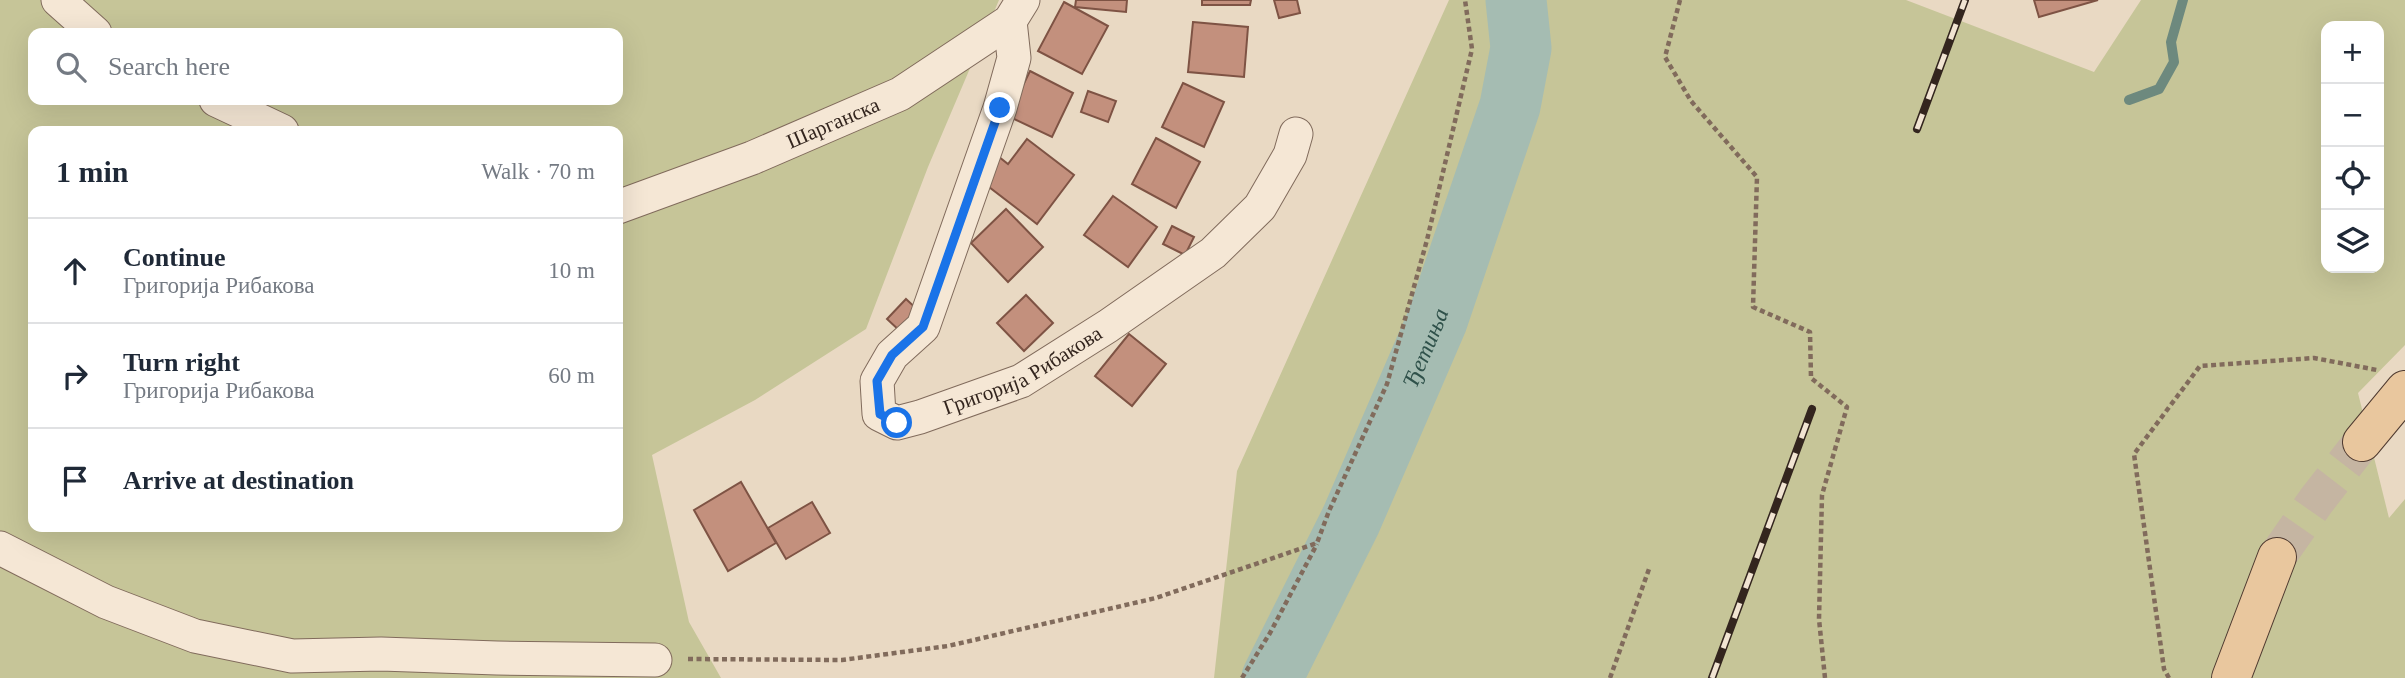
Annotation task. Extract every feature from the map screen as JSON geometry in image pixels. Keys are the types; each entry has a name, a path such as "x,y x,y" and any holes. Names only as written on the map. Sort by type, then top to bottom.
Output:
{"main road":[{"path":"2362,442 2392,380"},
{"path":"2231,678 2277,557"}],"street":[{"path":"58,0 89,28"},
{"name":"Григорија Рибакова","path":"1017,10 1014,58 1000,108 923,327 892,355 877,381 880,414 897,423 1021,381 1108,326 1213,253 1260,207 1290,155 1296,134"},
{"name":"Шарганска","path":"623,205 752,158 900,94 1017,10"},
{"path":"227,105 271,126"},
{"path":"0,548 106,602 195,636 292,656 381,654 655,660"}],"path":[{"path":"1242,678 1270,632 1317,543 1387,384 1427,240 1472,49 1465,0"},
{"path":"1679,0 1665,57 1691,101 1757,177 1753,307 1810,332 1811,378 1847,407 1822,495 1819,619 1825,678"},
{"path":"2169,678 2164,669 2134,454 2200,366 2314,358 2392,380"},
{"path":"655,660 842,660 948,646 1156,598 1317,543"},
{"path":"1610,678 1649,569"}],"green space":[{"path":"0,0 999,0 928,167 866,329 755,400 652,455 689,622 721,678 0,678"},
{"path":"1449,0 1906,0 2094,72 2141,0 2405,0 2405,345 2358,393 2389,518 2405,499 2405,678 1214,678 1237,471"}],"building":[{"path":"1076,0 1127,0 1126,12 1075,7"},
{"path":"1202,0 1251,0 1250,5 1202,5"},
{"path":"1274,0 1297,0 1300,13 1279,18"},
{"path":"2034,0 2098,0 2039,17"},
{"path":"1064,2 1108,26 1082,74 1038,51"},
{"path":"1193,22 1248,27 1244,77 1188,72"},
{"path":"1030,71 1073,93 1052,137 1008,116"},
{"path":"1183,83 1224,102 1204,147 1162,127"},
{"path":"1088,91 1116,101 1108,122 1081,112"},
{"path":"1156,138 1200,162 1176,208 1132,184"},
{"path":"1027,139 1074,175 1037,224 976,177 994,153 1008,164"},
{"path":"1113,196 1157,227 1128,267 1084,235"},
{"path":"1006,209 1043,247 1008,282 971,243"},
{"path":"1172,226 1194,237 1185,255 1163,244"},
{"path":"1026,295 1053,323 1024,351 997,323"},
{"path":"906,299 919,311 901,332 887,319"},
{"path":"1129,334 1166,364 1132,406 1095,376"},
{"path":"741,482 776,543 728,571 694,510"},
{"path":"812,502 830,533 786,559 768,528"}],"waterway":[{"name":"Ђетиња","path":"1272,678 1351,520 1437,321 1510,106 1521,48 1516,0"},
{"path":"2129,100 2159,89 2174,62 2171,42 2183,0"}],"tunnel":[{"path":"2277,557 2362,442"}],"railway":[{"path":"1917,129 1965,0"},
{"path":"1712,678 1812,409"}],"route":[{"path":"897,423 880,414 877,381 892,355 923,327 1000,108"}]}
